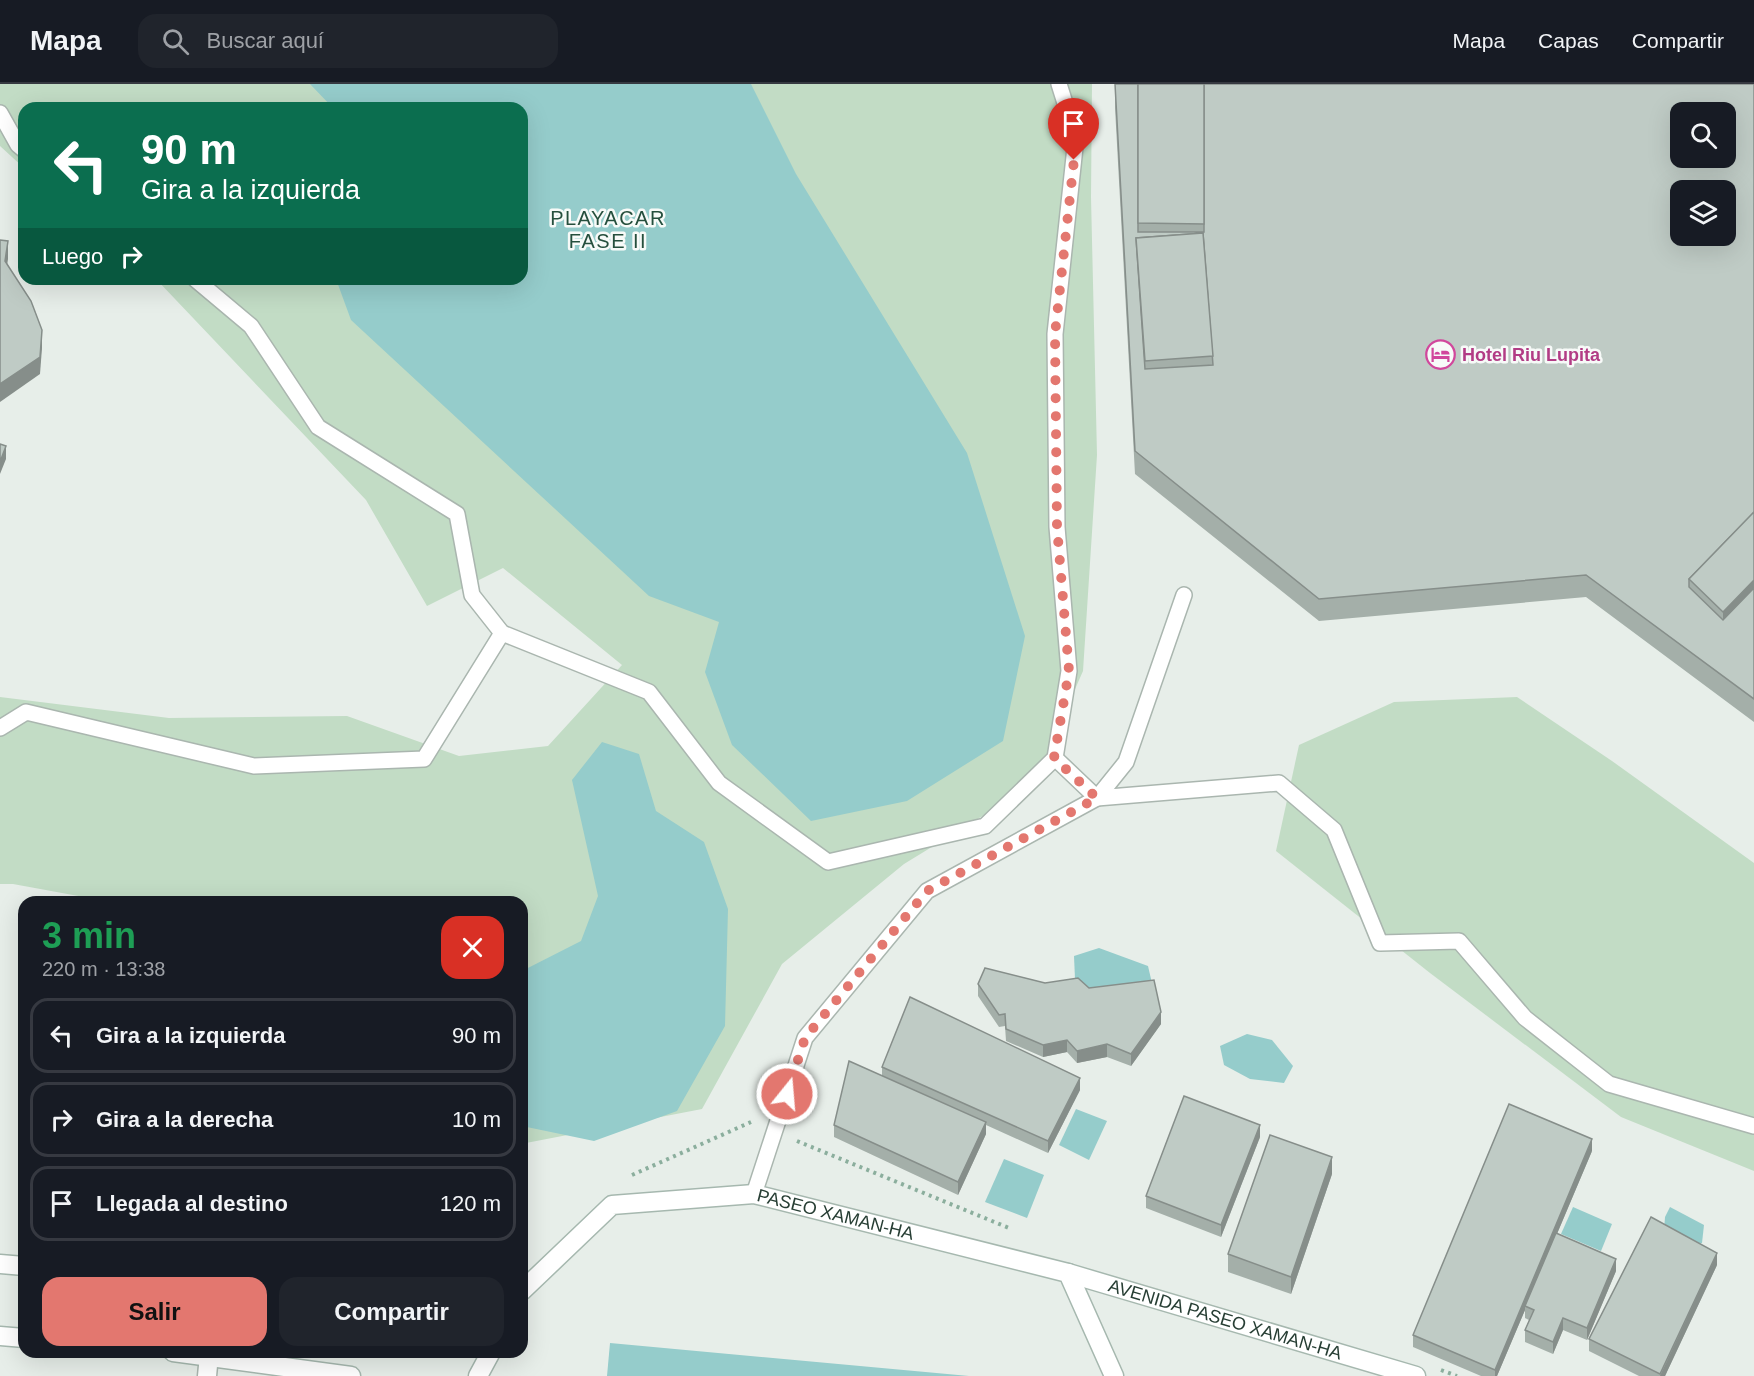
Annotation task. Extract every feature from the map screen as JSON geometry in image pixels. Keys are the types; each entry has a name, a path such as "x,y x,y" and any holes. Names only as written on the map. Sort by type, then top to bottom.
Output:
{"main road":[{"name":"PASEO XAMAN-HA","path":"528,1285 612,1205 754,1194 1068,1273"},
{"path":"0,1264 18,1266"},
{"path":"1068,1273 1114,1376"},
{"name":"AVENIDA PASEO XAMAN-HA","path":"1068,1273 1416,1376"},
{"path":"0,1336 18,1338"},
{"path":"207,1376 209,1358"},
{"path":"229,1358 351,1376"},
{"path":"478,1376 488,1358"}],"lane":[{"path":"202,285 251,326 318,427 457,514 472,596 502,633 649,692 719,783 828,862 985,826 1054,758 1069,671 1057,527 1055,334 1076,138 1059,84"},
{"path":"0,113 18,145"},
{"path":"754,1194 805,1038 927,891 1097,798 1126,762 1184,595"},
{"path":"0,728 27,712 254,766 424,759 502,633"},
{"path":"1054,758 1097,798 1279,783 1334,830 1380,943 1459,941 1525,1018 1609,1084 1754,1126"}],"green space":[{"path":"0,84 1092,84 1091,197 1097,455 1083,671 1033,785 904,864 782,964 702,1109 528,1143 528,896 78,896 13,884 0,884 0,697 169,718 347,716 459,756 548,746 622,665 503,568 427,606 366,500 162,285 528,285 528,102 18,102 18,162 0,146"},
{"path":"1517,697 1612,761 1754,863 1754,1171 1621,1117 1430,973 1276,851 1299,745 1394,702"}],"water":[{"path":"310,84 751,84 796,174 967,453 1025,636 1003,741 907,801 811,821 732,745 705,672 719,622 649,596 351,320 338,285 528,285 528,102 327,102"},
{"path":"602,742 639,754 656,811 704,842 728,909 725,1026 677,1111 594,1141 528,1127 528,968 581,941 598,896 572,780"},
{"path":"1099,948 1148,966 1154,992 1089,1000 1075,979 1074,956"},
{"path":"1247,1034 1272,1040 1293,1066 1284,1083 1250,1079 1224,1065 1220,1046"},
{"path":"1076,1109 1107,1121 1089,1160 1059,1145"},
{"path":"1004,1159 1044,1175 1027,1218 985,1202"},
{"path":"1573,1207 1612,1224 1601,1251 1561,1234"},
{"path":"1670,1207 1704,1225 1702,1243 1689,1246 1664,1231 1665,1217"},
{"path":"610,1343 969,1376 607,1376"}],"building":[{"name":"Hotel Riu Lupita","path":"1115,84 1138,84 1138,232 1204,232 1204,84 1754,84 1754,512 1689,579 1689,587 1723,620 1754,588 1754,699 1586,575 1319,599 1135,451","holes":["1203,233 1213,365 1145,369 1136,238"]},
{"path":"1138,84 1204,84 1204,224 1138,223"},
{"path":"1203,233 1213,356 1145,361 1136,238"},
{"path":"0,240 8,241 5,261 18,281 18,285 21,285 31,301 42,330 40,357 0,384"},
{"path":"0,444 6,446 0,462"},
{"path":"1754,512 1754,580 1723,612 1689,579"},
{"path":"985,968 1045,983 1078,978 1089,988 1154,980 1161,1012 1131,1054 1107,1044 1077,1051 1067,1040 1043,1045 1006,1029 1005,1014 999,1015 978,984"},
{"path":"910,997 1080,1078 1048,1141 882,1067"},
{"path":"849,1061 986,1122 958,1182 834,1125"},
{"path":"1184,1096 1260,1125 1221,1225 1146,1196"},
{"path":"1509,1104 1592,1139 1495,1370 1413,1335"},
{"path":"1270,1135 1332,1157 1291,1277 1228,1254"},
{"path":"1651,1217 1717,1253 1660,1374 1589,1339"},
{"path":"1556,1233 1616,1259 1587,1328 1563,1318 1553,1342 1525,1330 1534,1310 1525,1306"}],"place":[{"name":"Hotel Riu Lupita","path":"1441,355"}],"district":[{"name":"PLAYACAR FASE II","path":"608,230"}],"route":[{"path":"787,1094 805,1038 927,891 1097,798 1054,758 1069,671 1057,527 1055,334 1074,160"}]}
